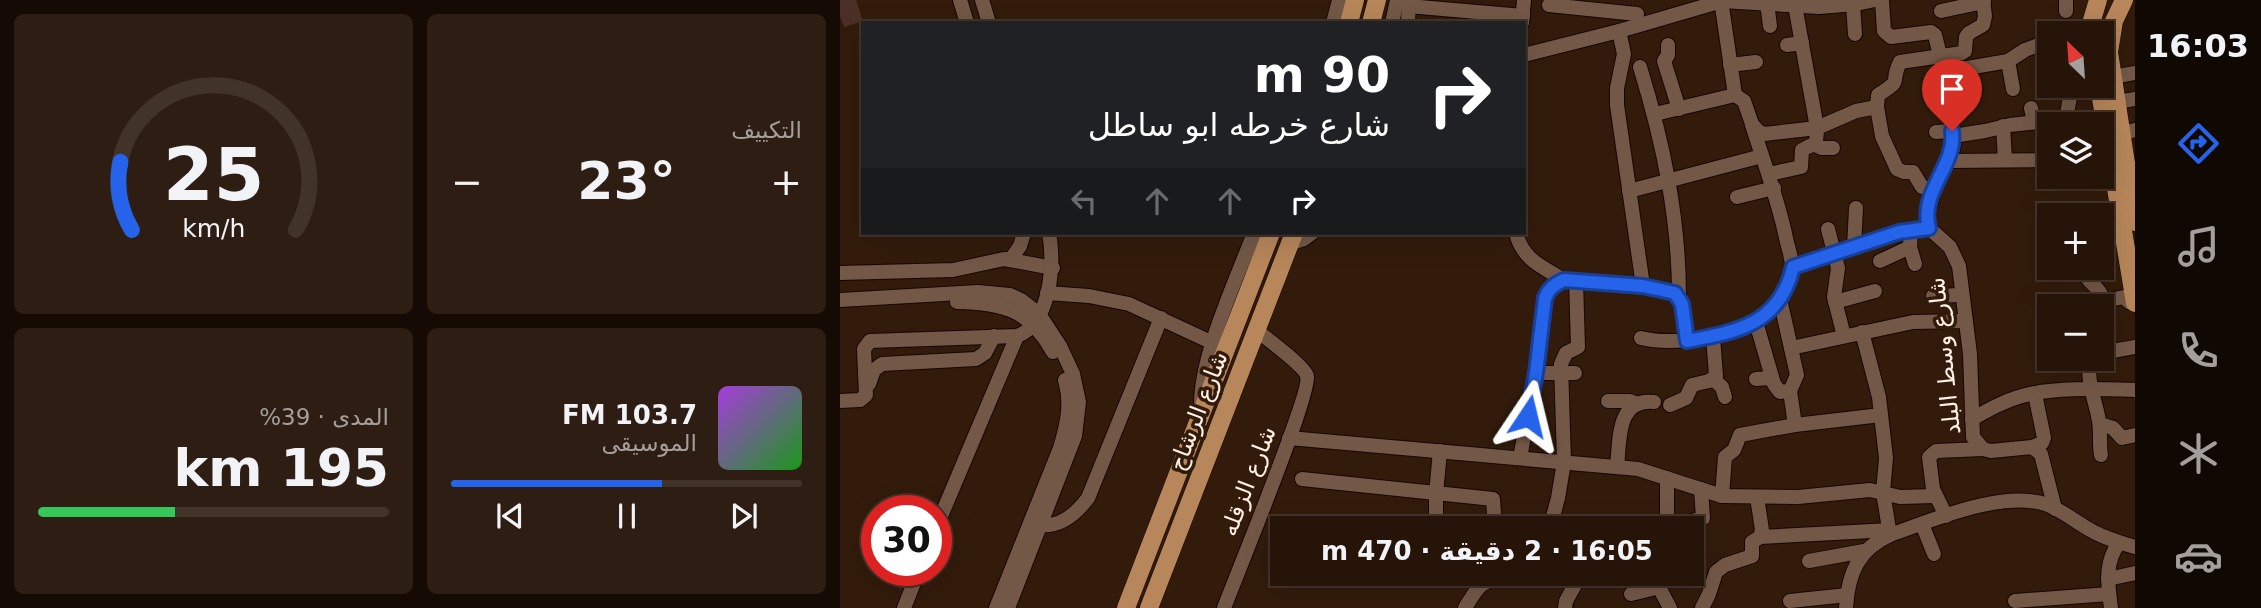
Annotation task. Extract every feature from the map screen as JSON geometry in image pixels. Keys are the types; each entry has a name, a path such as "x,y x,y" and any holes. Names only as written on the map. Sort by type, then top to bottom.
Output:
{"main road":[{"path":"1350,21 1355,0"},
{"path":"1372,21 1377,0"},
{"path":"2088,21 2098,0"},
{"path":"2109,0 2124,0 2114,21"},
{"path":"2114,97 2128,132 2135,221"},
{"path":"2108,98 2135,303"},
{"name":"شارع الرشاح","path":"1126,608 1270,235"},
{"name":"شارع الرشاح","path":"1149,608 1291,238"}],"street":[{"path":"960,0 966,21"},
{"path":"982,0 988,21"},
{"path":"1334,21 1339,0"},
{"path":"1405,2 1523,20 1524,0"},
{"path":"1641,338 1687,341 1756,322 1780,299 1793,267 1774,188 1744,101 1735,94 1721,0"},
{"path":"1549,5 1637,13 1721,0 1803,4 1873,0 1884,31 1891,37 1931,32 1935,35 1944,72 1953,134 1952,152 1934,189 1927,219 1929,228 1899,232 1793,267"},
{"path":"1934,189 1922,187 1913,172 1897,169 1882,136 1877,107 1878,95 1896,82 1897,66 1900,62 1965,51 1966,37 1983,25 1985,16 1984,1 1941,11"},
{"path":"1393,21 1405,2"},
{"path":"1405,2 1408,21"},
{"path":"1769,2 1770,26"},
{"path":"1845,3 1855,34"},
{"path":"1803,4 1795,44 1817,128 1815,145"},
{"path":"1526,54 1619,31 1637,13"},
{"path":"1962,32 1983,25"},
{"path":"1619,31 1624,54 1617,88 1617,105 1643,286"},
{"path":"1668,45 1668,55 1664,61 1679,108"},
{"path":"1944,72 2008,61 2037,46"},
{"path":"2008,61 2013,89"},
{"path":"1730,65 1756,62"},
{"path":"1640,67 1655,114 1670,180 1679,296 1685,315 1687,341"},
{"path":"2114,80 2135,73"},
{"path":"1655,114 1735,94"},
{"path":"2117,102 2135,99"},
{"path":"1752,124 1764,134 1817,128 1856,111 1877,107"},
{"path":"1936,132 1953,134 2003,126 2037,116"},
{"path":"2003,126 2006,160"},
{"path":"1769,174 1798,169 1803,164 1802,150 1815,145 1833,148"},
{"path":"1629,191 1762,156"},
{"path":"1948,161 2037,160"},
{"path":"1737,197 1774,188"},
{"path":"1854,247 1856,208"},
{"name":"شارع وسط البلد","path":"1929,228 1955,256 1970,354 1973,437 1983,449 1991,451 2032,447"},
{"path":"1828,229 1838,268 1838,279 1833,290 1844,336"},
{"path":"1911,230 1910,247 1915,264"},
{"path":"1011,259 1023,235"},
{"path":"867,393 864,349 870,341 1017,336 1024,333 1035,319 1047,293 1052,268 1049,235"},
{"path":"1201,415 1202,389 1213,343 1253,235"},
{"path":"1291,238 1304,239 1309,235"},
{"path":"1517,235 1520,246 1527,256 1570,280 1643,286 1670,291 1679,296"},
{"path":"1880,261 1910,247"},
{"path":"840,274 953,270 1011,259 1052,268"},
{"path":"1553,516 1564,462 1568,373 1562,358 1578,347 1570,280"},
{"path":"1520,458 1536,373 1545,298 1548,290 1570,280"},
{"path":"2087,280 2105,301 2124,297 2135,303"},
{"path":"1835,302 1875,291"},
{"path":"840,300 996,292 1010,295 1021,300 1035,319 1053,334 1067,359 1079,402 1075,436 996,608"},
{"path":"1047,293 1129,303 1213,343"},
{"path":"1933,296 1962,295"},
{"path":"1780,299 1797,375 1790,391 1795,425"},
{"path":"840,309 973,302 1005,307 1035,319"},
{"path":"1036,524 1063,522 1081,508 1088,498 1161,318"},
{"path":"1791,348 1913,322 1966,321"},
{"path":"1756,322 1776,389 1785,393 1790,391"},
{"name":"شارع الزقله","path":"1224,608 1289,438 1308,380 1304,370 1256,330"},
{"path":"1862,332 1874,375 1881,415 1885,458 1883,492 1890,533"},
{"path":"840,401 865,398 871,374 882,364 976,359 985,353 994,336"},
{"path":"950,495 1017,336"},
{"path":"1670,405 1676,405 1686,398 1692,385 1713,379 1717,373 1713,336"},
{"path":"2114,351 2135,347"},
{"path":"2091,371 2100,424 2098,441 2101,456"},
{"path":"1536,373 1568,373"},
{"path":"1756,379 1772,378"},
{"path":"1713,379 1722,387 1725,397"},
{"path":"1972,419 2005,402 2035,394 2070,390 2135,390"},
{"path":"2035,394 2044,438 2042,443 2032,447 2040,454 2055,509"},
{"path":"1608,401 1630,401 1637,404"},
{"path":"1617,467 1622,422 1626,413 1637,404 1654,402"},
{"path":"1722,496 1725,457 1734,450 1740,435 1745,432 1881,415"},
{"path":"2100,424 2113,428 2122,438 2135,435"},
{"path":"1289,438 1638,469 1722,496 1798,497 1870,490 1900,497 1935,496"},
{"path":"1946,516 1935,496 1929,457 1936,451 1983,449"},
{"path":"1436,516 1440,451"},
{"path":"1667,478 1667,516"},
{"path":"1302,479 1493,499 1494,516"},
{"path":"1701,489 1703,516"},
{"path":"1758,497 1762,525 1760,537"},
{"path":"1809,561 1864,551 1890,533 1978,505 2019,502 2032,502 2055,509 2094,532 2135,547"},
{"path":"1008,608 1036,524"},
{"path":"1922,524 1934,554"},
{"path":"1702,608 1716,572 1725,565 1749,558 1754,553 1752,542 1760,537 1890,533"},
{"path":"2015,601 2110,601 2109,559 2119,543"},
{"path":"1790,601 1846,602 1864,551"},
{"path":"2108,579 2135,573"},
{"path":"904,608 913,586"},
{"path":"1465,608 1472,586"},
{"path":"1474,586 1474,608"},
{"path":"1565,608 1574,586"},
{"path":"1631,594 1660,587 1670,608"}],"building":[{"path":"840,0 856,0 863,21 844,27 840,16"}],"route":[{"path":"1528,416 1545,298 1548,290 1555,284 1564,280 1643,286 1675,293 1679,296 1685,315 1687,341 1742,328 1756,322 1780,299 1793,267 1899,232 1929,228 1929,205 1941,170 1952,152 1952,131"}]}
